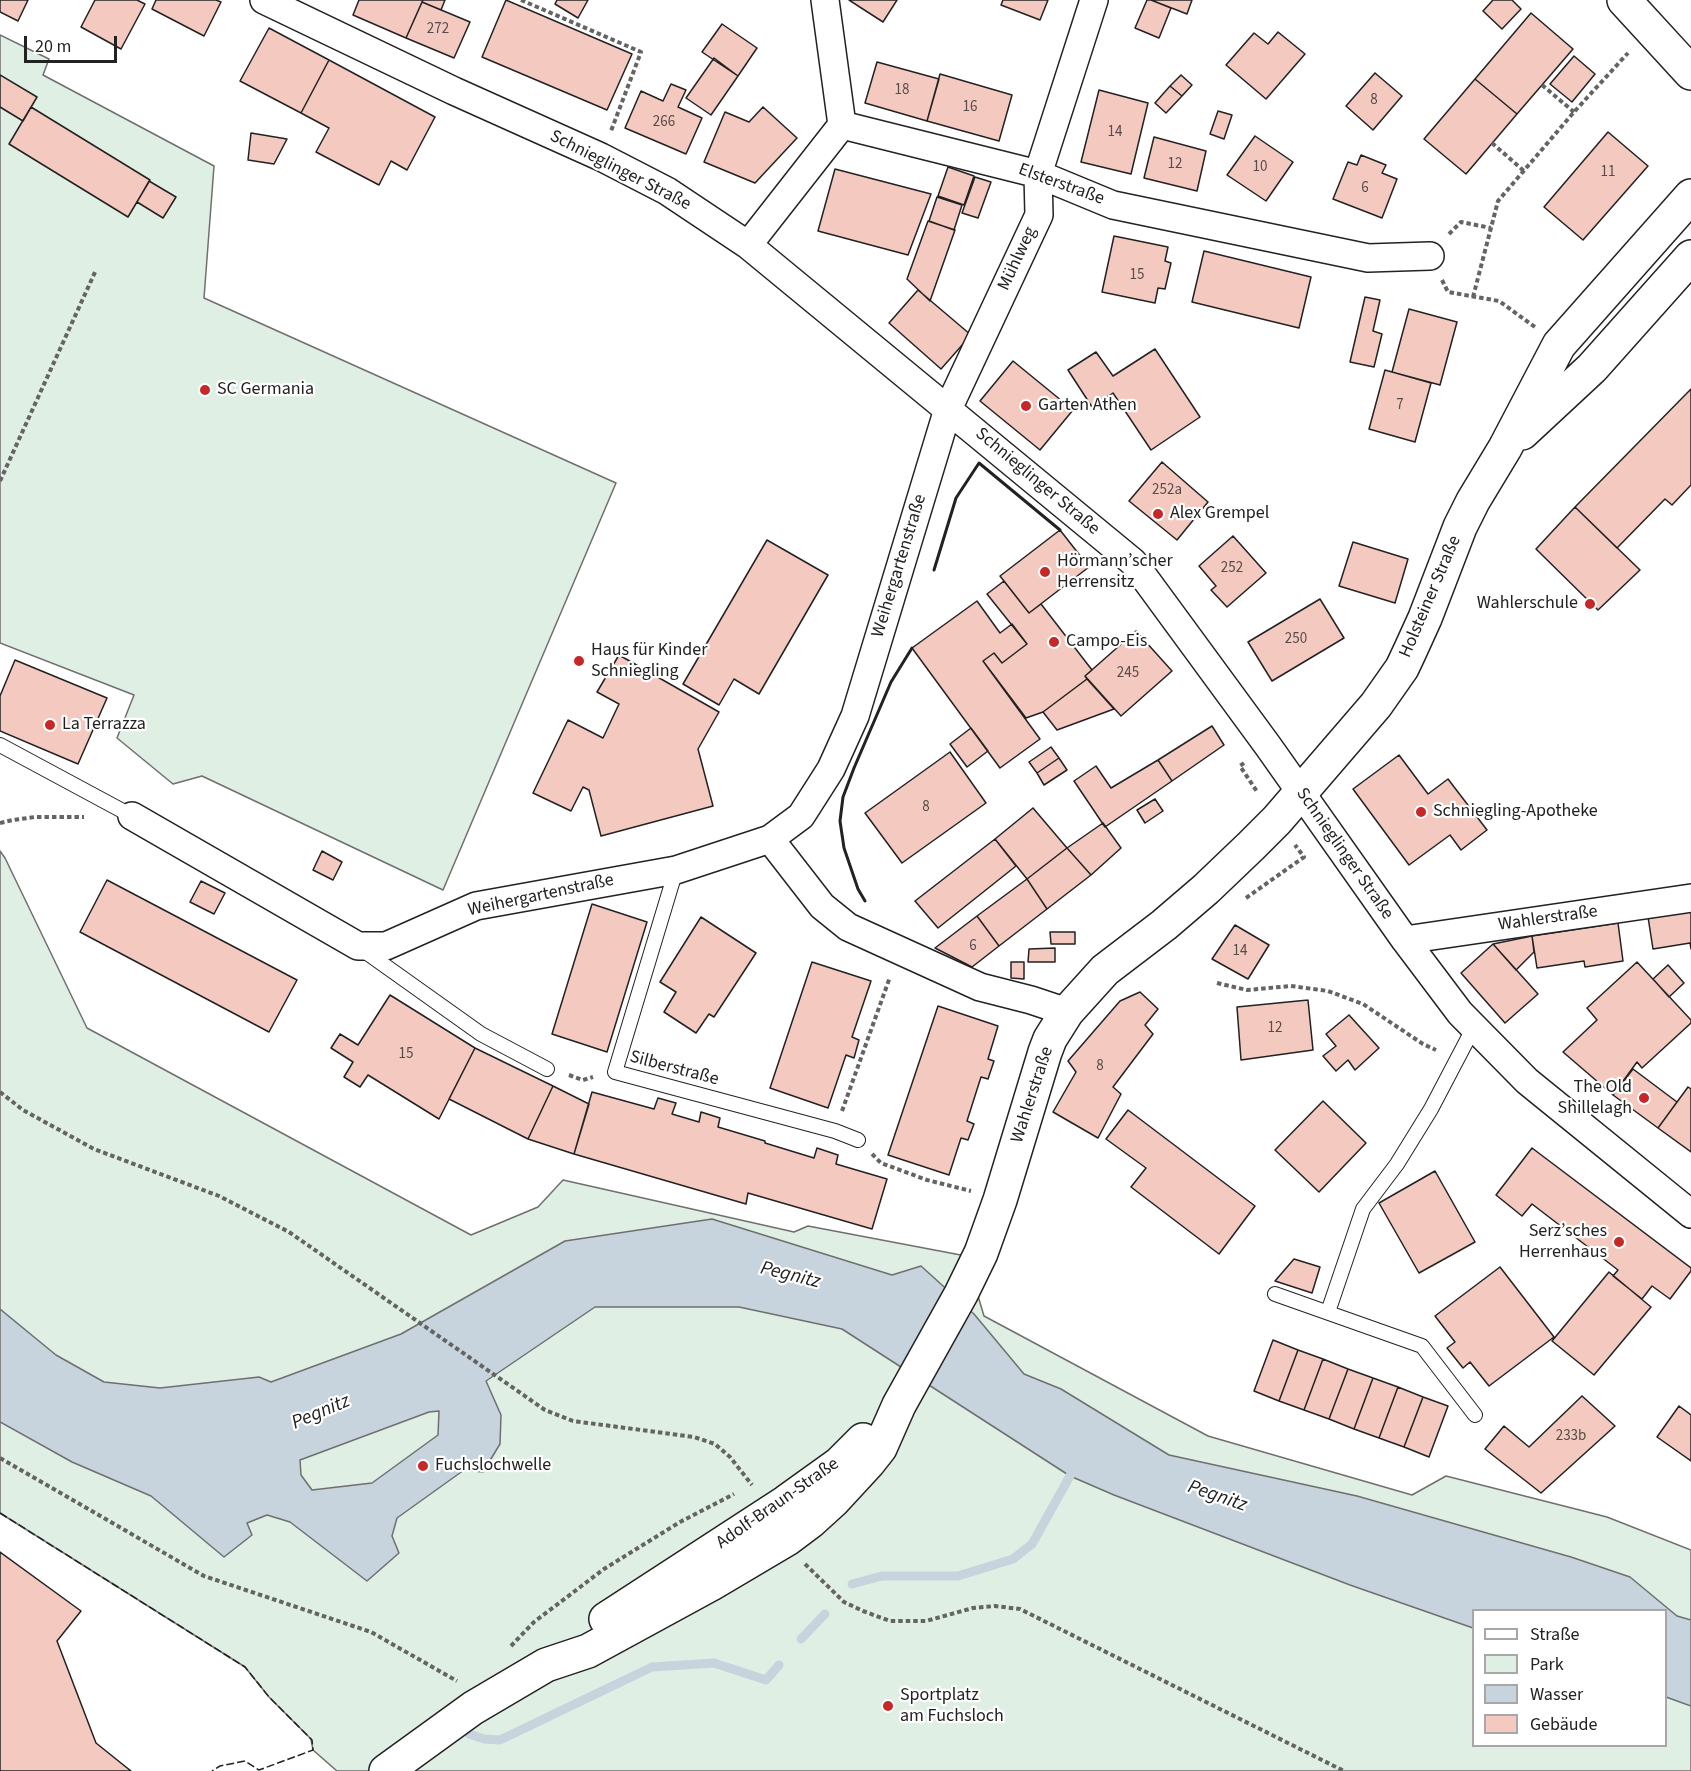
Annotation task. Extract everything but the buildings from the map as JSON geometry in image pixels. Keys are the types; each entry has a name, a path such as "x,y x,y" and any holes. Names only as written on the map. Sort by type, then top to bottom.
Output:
{"main road":[{"path":"1624,0 1691,73"},
{"name":"Holsteiner Straße","path":"1300,793 1377,705 1402,668 1425,618 1460,527 1559,345 1691,196"},
{"name":"Holsteiner Straße","path":"1505,448 1592,368 1691,257"},
{"name":"Wahlerstraße","path":"899,1405 961,1294 981,1253 1045,1052 1050,1039 1067,1012 1105,970 1172,918 1251,846 1300,793"},
{"name":"Adolf-Braun-Straße","path":"386,1771 473,1708 546,1665 576,1637 822,1477 839,1464 899,1405"}],"street":[{"name":"Schnieglinger Straße","path":"264,0 454,91 601,157 667,191 748,245 1133,561 1460,1013 1527,1080 1691,1214"},
{"path":"748,245 842,125 825,0"},
{"name":"Mühlweg","path":"948,409 1039,214 1038,174 1094,0"},
{"name":"Elsterstraße","path":"842,125 1038,174 1113,205 1368,258 1430,256"},
{"name":"Weihergartenstraße","path":"358,946 387,946 476,906 676,870 770,839 801,816 831,769 855,716 948,409"},
{"path":"132,816 358,946"},
{"path":"770,839 822,906 848,927 980,987 1067,1012"},
{"name":"Wahlerstraße","path":"1405,940 1691,898"}],"lane":[{"path":"0,745 132,816"},
{"name":"Silberstraße","path":"676,870 615,1072 835,1131 858,1140"},
{"path":"358,946 481,1034 547,1069"},
{"path":"1328,1312 1363,1209 1403,1155 1431,1109 1474,1027"},
{"path":"1275,1294 1422,1346 1475,1415"}],"path":[{"path":"521,0 641,52 601,157"},
{"path":"538,14 540,8"},
{"path":"1473,297 1498,201 1649,29"},
{"path":"604,42 606,37"},
{"path":"1542,85 1574,112"},
{"path":"1492,143 1524,171"},
{"path":"1491,228 1461,222 1430,256 1448,292 1499,302 1559,345"},
{"path":"0,481 96,270"},
{"path":"0,823 35,817 132,816"},
{"path":"842,1113 899,950"},
{"path":"1217,983 1247,990 1291,986 1328,991 1363,1004 1423,1044 1456,1060"},
{"path":"547,1069 583,1080 615,1072"},
{"path":"0,1092 23,1110 94,1149 219,1196 290,1232 545,1410 573,1421 694,1437 715,1444 730,1457 752,1485"},
{"path":"858,1140 881,1163 927,1180 947,1184"},
{"path":"0,1458 204,1576 371,1632 465,1686"},
{"path":"801,1560 844,1602 890,1621 926,1621 973,1608 995,1606 1020,1609 1344,1771"}],"green space":[{"name":"SC Germania","path":"0,35 49,59 43,75 214,166 204,298 616,483 443,890 202,776 173,784 117,738 134,695 0,643"},
{"path":"0,851 87,1028 471,1235 538,1207 563,1180 794,1232 808,1226 966,1256 984,1316 1208,1436 1412,1495 1446,1476 1607,1517 1691,1550 1691,1771 337,1771 313,1750 311,1739 269,1697 245,1667 0,1513"}],"water":[{"name":"Pegnitz","path":"712,1219 892,1275 921,1266 974,1314 1024,1374 1061,1389 1169,1455 1357,1496 1571,1557 1630,1577 1677,1616 1691,1620 1691,1706 1667,1697 1667,1609 1472,1609 1472,1628 1350,1585 1070,1476 842,1329 739,1307 595,1307 486,1381 501,1415 500,1444 483,1472 464,1470 397,1518 392,1536 399,1553 367,1581 290,1522 267,1515 247,1523 252,1535 224,1557 151,1496 72,1462 0,1422 0,1309 56,1355 104,1382 160,1388 259,1377 271,1382 401,1334 565,1241","holes":["439,1411 438,1435 372,1483 312,1490 301,1475 300,1460 429,1412"]}],"waterway":[{"path":"852,1584 882,1576 958,1576 1013,1559 1032,1544 1075,1467"},
{"path":"801,1639 825,1614"},
{"path":"469,1734 484,1739 500,1740 652,1667 714,1663 766,1680 779,1665"}],"fence":[{"path":"0,1513 245,1667 269,1697 312,1740 313,1750 259,1770 245,1761 220,1766 212,1771"}],"wall":[{"path":"934,570 956,498 979,463 1060,530"},
{"path":"865,901 858,889 844,848 840,821 843,797 891,682 912,648"}],"place":[{"name":"SC Germania","path":"205,390"},
{"name":"Garten Athen","path":"1026,406"},
{"name":"Alex Grempel","path":"1158,514"},
{"name":"Hörmann’scher Herrensitz","path":"1045,572"},
{"name":"Wahlerschule","path":"1590,604"},
{"name":"Campo-Eis","path":"1054,642"},
{"name":"Haus für Kinder Schniegling","path":"579,661"},
{"name":"La Terrazza","path":"50,725"},
{"name":"Schniegling-Apotheke","path":"1421,812"},
{"name":"The Old Shillelagh","path":"1644,1098"},
{"name":"Serz’sches Herrenhaus","path":"1619,1242"},
{"name":"Fuchslochwelle","path":"423,1466"},
{"name":"Sportplatz am Fuchsloch","path":"888,1706"}]}
